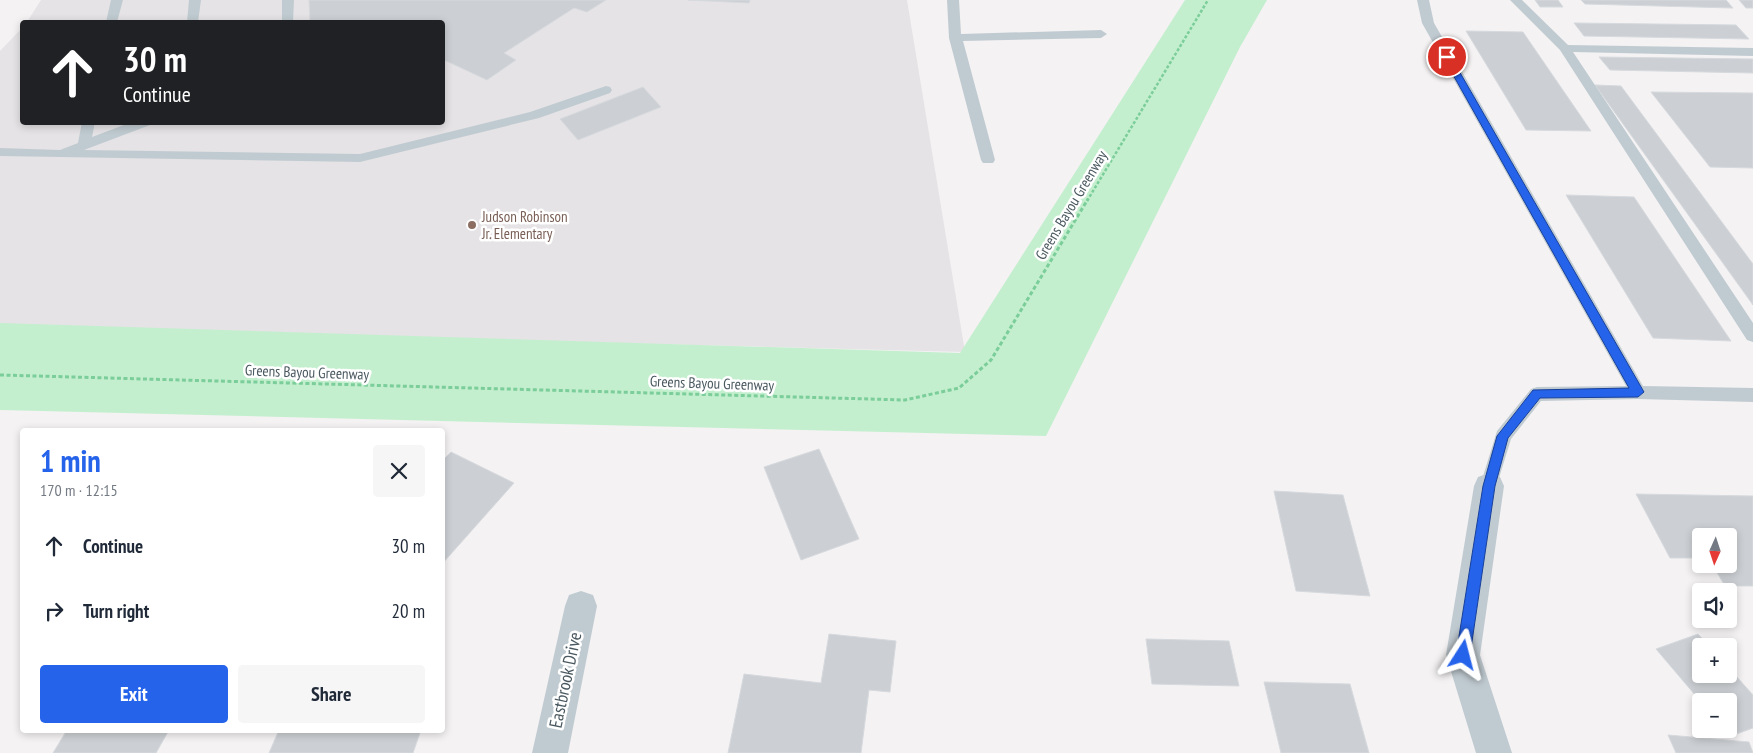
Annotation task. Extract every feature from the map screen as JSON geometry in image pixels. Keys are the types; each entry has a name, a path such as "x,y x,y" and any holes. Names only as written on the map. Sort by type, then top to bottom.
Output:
{"street":[{"path":"1489,486 1463,655 1494,753"},
{"name":"Eastbrook Drive","path":"550,753 581,606"}],"lane":[{"path":"112,20 117,0"},
{"path":"193,20 195,0"},
{"path":"288,0 288,20"},
{"path":"953,0 955,38 988,160"},
{"path":"1423,0 1428,23 1638,392"},
{"path":"1516,0 1565,48 1753,336"},
{"path":"955,38 1101,34"},
{"path":"1565,48 1753,52"},
{"path":"0,152 360,158 534,115 606,90"},
{"path":"84,145 88,125"},
{"path":"61,154 137,125"},
{"path":"1489,486 1503,436 1537,394 1638,392 1753,395"}],"path":[{"name":"Greens Bayou Greenway","path":"0,375 905,400 958,388 991,360 1208,0"}],"shaded area":[{"name":"Judson Robinson Jr. Elementary","path":"41,0 907,0 965,352 0,327 0,51 20,30 20,125 445,125 445,20 28,20"}],"green space":[{"path":"1185,0 1267,0 1240,47 1046,436 0,410 0,323 960,353"}],"building":[{"path":"309,0 606,0 587,12 574,8 504,53 516,60 487,80 445,60 445,20 310,20"},
{"path":"688,0 750,0 749,3"},
{"path":"1535,0 1558,0 1563,7 1540,7"},
{"path":"1581,0 1726,0 1733,8 1585,4"},
{"path":"1739,0 1753,0 1753,8 1746,8"},
{"path":"1574,23 1736,25 1749,39 1584,36"},
{"path":"1466,31 1523,32 1591,131 1526,130"},
{"path":"1599,57 1753,59 1753,73 1610,70"},
{"path":"1595,85 1621,86 1753,264 1753,305"},
{"path":"643,87 661,107 578,140 560,119"},
{"path":"1651,92 1753,93 1753,168 1710,167"},
{"path":"1566,195 1634,197 1731,341 1653,338"},
{"path":"819,449 859,539 801,560 764,467"},
{"path":"451,452 514,483 445,561 445,458"},
{"path":"1274,491 1343,495 1370,596 1296,591"},
{"path":"1636,494 1753,496 1753,586 1737,586 1737,583 1723,583 1717,573 1738,572 1738,528 1692,528 1692,558 1670,558"},
{"path":"829,634 896,641 890,692 869,690 861,753 728,753 744,674 821,683"},
{"path":"1698,634 1702,638 1692,638 1692,683 1737,683 1737,677 1753,695 1753,728 1737,734 1737,693 1693,693 1656,649"},
{"path":"1146,639 1229,641 1239,686 1152,684"},
{"path":"1264,682 1350,684 1369,753 1281,753"},
{"path":"65,733 167,733 156,753 53,753"},
{"path":"278,733 420,733 413,753 269,753"},
{"path":"1668,735 1749,742 1753,753 1676,753"}],"place":[{"name":"Judson Robinson Jr. Elementary","path":"472,225"}],"route":[{"path":"1447,57 1638,392 1537,394 1503,436 1489,486 1463,655"}]}
